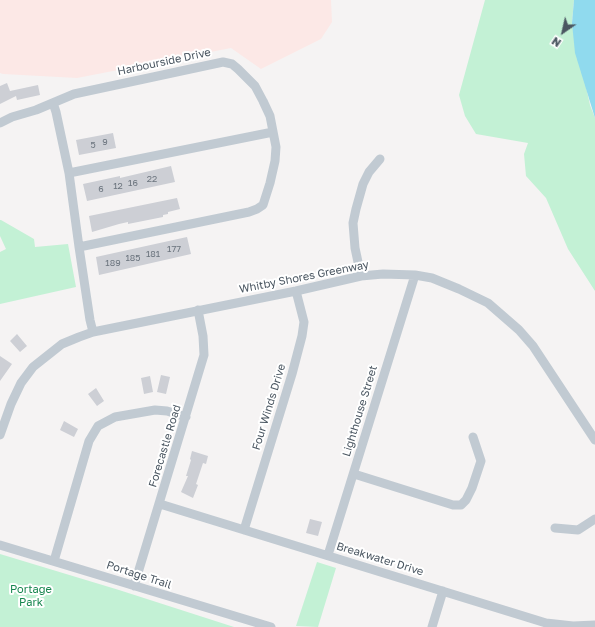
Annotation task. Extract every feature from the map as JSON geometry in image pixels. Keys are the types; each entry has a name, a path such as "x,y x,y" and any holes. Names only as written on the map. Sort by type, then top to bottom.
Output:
{"street":[{"name":"Harbourside Drive","path":"0,123 74,94 223,62 232,64 255,86 270,116 276,147 270,183 263,204 257,209 249,212 79,247"},
{"path":"53,103 69,173 93,332"},
{"path":"69,173 273,132"},
{"path":"361,276 355,248 353,223 356,208 369,172 380,159"},
{"name":"Whitby Shores Greenway","path":"0,435 10,404 21,383 33,367 62,344 93,332 296,291 361,276 383,274 415,275 432,278 459,289 488,304 519,330 533,346 595,440"},
{"name":"Lighthouse Street","path":"328,555 415,275"},
{"name":"Four Winds Drive","path":"244,530 292,374 302,336 304,322 296,291"},
{"name":"Forecastle Road","path":"134,586 204,355 203,336 198,310"},
{"path":"54,561 89,441 98,426 115,417 154,410 167,411 186,417"},
{"path":"354,474 453,505 461,505 466,500 472,488 481,462 473,437"},
{"name":"Breakwater Drive","path":"160,504 546,623 573,626 595,625"},
{"path":"555,528 578,530 595,519"},
{"name":"Portage Trail","path":"0,545 270,627"},
{"path":"432,627 443,591"}],"shaded area":[{"path":"0,0 331,0 332,22 321,39 261,69 231,48 77,78 3,74 0,73"}],"green space":[{"path":"485,0 574,0 572,23 590,105 595,118 595,291 568,249 546,198 526,176 524,154 528,143 476,134 465,116 459,95"},
{"path":"0,220 34,239 35,247 68,244 76,287 0,304 0,252 6,249 0,236"},
{"name":"Portage Park","path":"0,554 119,590 234,627 0,627"},
{"path":"317,562 336,568 318,627 296,626"}],"water":[{"path":"574,0 595,0 595,118 575,53 572,23"}],"building":[{"path":"7,83 10,91 38,85 40,95 17,100 16,96 0,104 0,86"},
{"path":"113,133 116,148 79,155 76,140"},
{"path":"171,166 175,182 87,201 83,184 120,176 120,178"},
{"path":"177,198 180,209 168,212 168,214 163,215 163,217 128,224 128,222 92,232 89,216"},
{"path":"187,237 191,254 99,275 96,257"},
{"path":"17,334 27,346 20,352 10,341"},
{"path":"0,356 12,364 0,381"},
{"path":"161,375 170,377 166,394 157,392"},
{"path":"150,376 153,392 144,394 141,378"},
{"path":"96,388 104,401 97,406 88,394"},
{"path":"64,421 78,429 74,437 60,430"},
{"path":"192,451 208,456 206,464 203,463 196,484 198,485 193,498 181,492 188,476 186,476"},
{"path":"310,519 322,522 318,536 306,533"}]}
